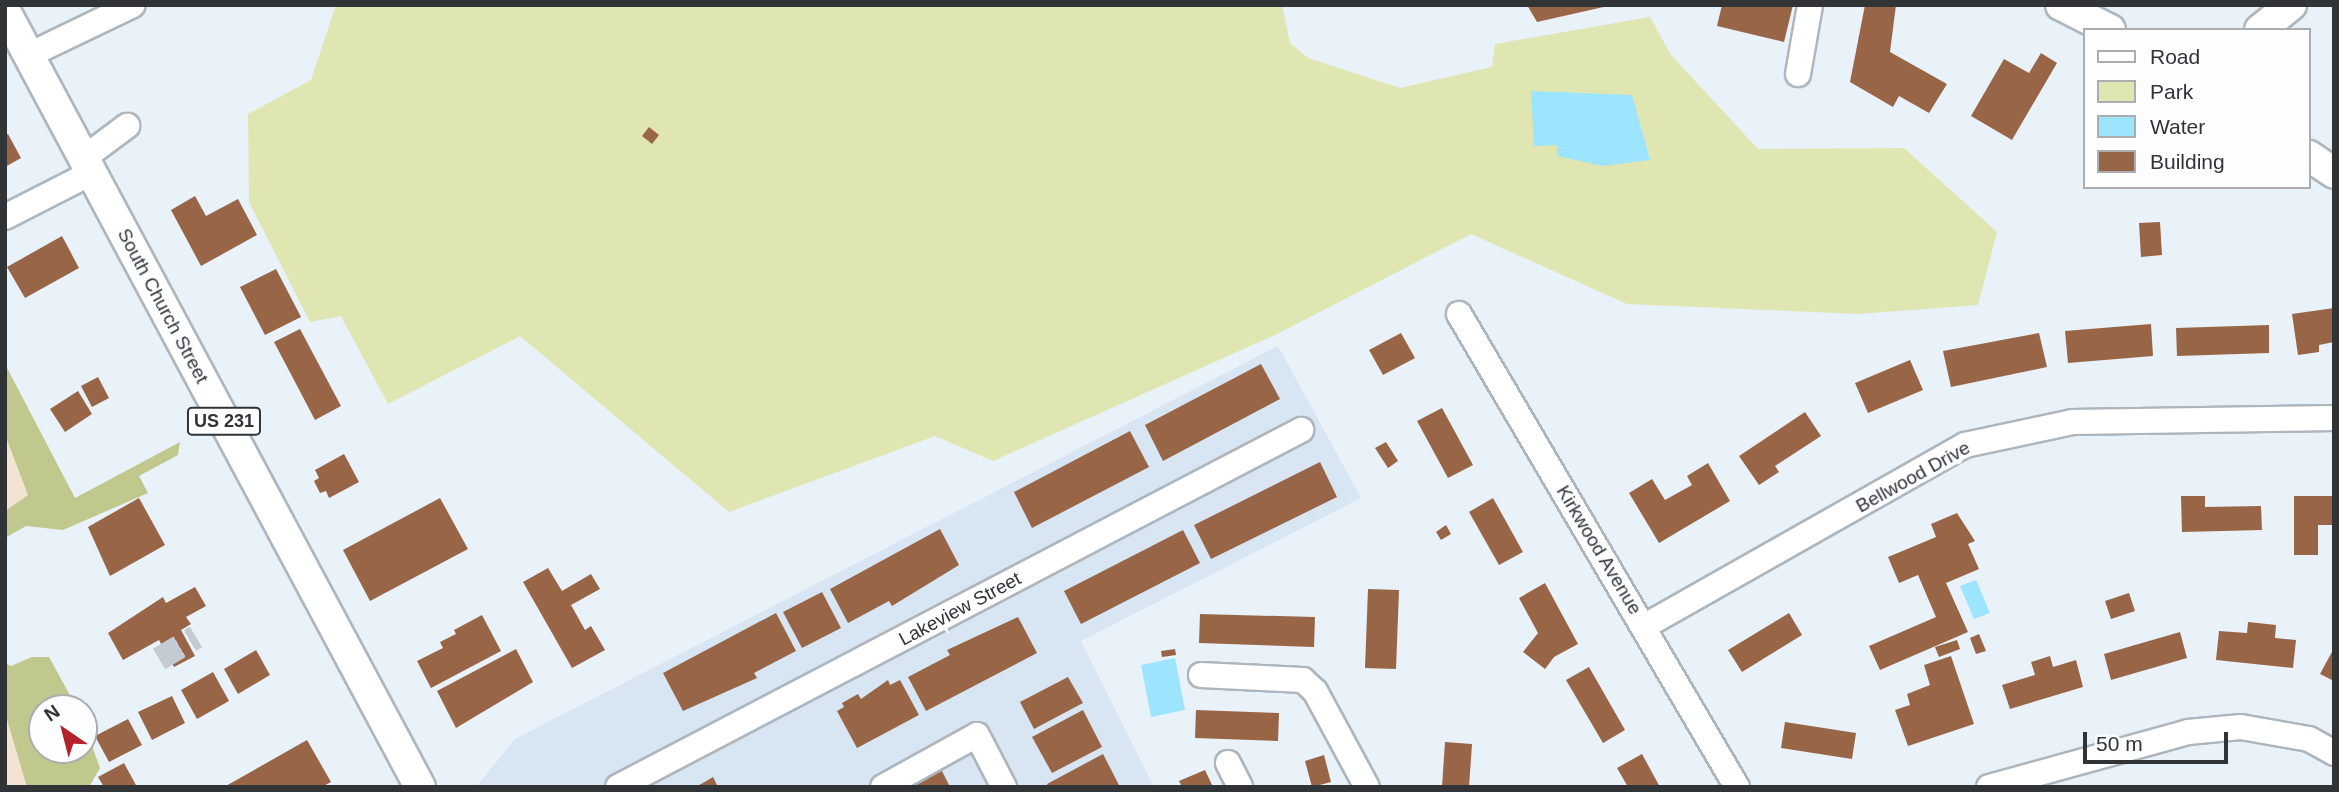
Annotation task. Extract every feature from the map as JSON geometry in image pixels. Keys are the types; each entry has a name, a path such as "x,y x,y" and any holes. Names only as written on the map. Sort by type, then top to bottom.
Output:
{"main road":[{"path":"2061,5 2106,28"},
{"path":"2262,28 2291,5"},
{"name":"South Church Street","path":"5,11 420,787"},
{"path":"2311,157 2334,173"}],"street":[{"path":"29,55 133,5"},
{"path":"1798,74 1810,5"},
{"path":"5,217 87,166 127,126"},
{"name":"Kirkwood Avenue","path":"1459,314 1645,626 1737,787"},
{"name":"Bellwood Drive","path":"1645,626 1965,445 2072,422 2334,418"},
{"name":"Lakeview Street","path":"618,787 1301,430"},
{"path":"1201,675 1303,680 1315,691 1367,787"},
{"path":"1989,787 2188,732 2241,727 2309,739 2334,753"},
{"path":"883,787 977,735 1004,787"},
{"path":"1228,763 1240,787"}],"shaded area":[{"path":"1278,346 1361,498 1081,641 1154,787 476,787 515,739"},
{"path":"5,436 28,495 5,511"},
{"path":"5,713 18,754 27,787 5,787"}],"green space":[{"path":"336,5 1282,5 1290,43 1308,58 1400,88 1492,67 1495,44 1650,17 1671,55 1758,149 1904,148 1997,232 1978,305 1858,314 1627,304 1471,234 1279,333 993,461 935,436 729,512 520,336 388,404 341,316 310,322 249,202 248,114 311,80"},
{"path":"5,364 75,498 180,442 178,455 139,476 148,493 63,530 26,526 5,538 5,511 28,495 5,435"},
{"path":"32,657 49,657 69,694 28,694 28,764 98,762 100,768 89,787 27,787 5,713 5,663 11,666"}],"water":[{"path":"1531,91 1632,95 1650,160 1603,166 1557,156 1557,145 1534,146"},
{"path":"1976,580 1990,613 1974,619 1960,586"},
{"path":"1175,658 1185,710 1151,717 1141,665"}],"building":[{"path":"1527,5 1608,5 1608,6 1537,22"},
{"path":"1722,5 1793,5 1784,42 1717,26"},
{"path":"1865,5 1896,5 1890,52 1947,84 1929,113 1899,96 1893,107 1850,82"},
{"path":"2041,53 2057,63 2012,140 1971,116 2004,59 2029,73"},
{"path":"649,127 659,135 652,144 642,136"},
{"path":"8,134 21,158 5,167 5,135"},
{"path":"195,196 206,216 238,199 257,235 201,266 171,210"},
{"path":"2160,222 2162,255 2141,257 2139,223"},
{"path":"62,236 79,268 25,298 7,267"},
{"path":"276,269 301,317 265,335 240,287"},
{"path":"2334,308 2334,342 2319,345 2319,352 2298,355 2292,314"},
{"path":"2151,324 2153,356 2068,363 2065,331"},
{"path":"2269,325 2269,353 2177,356 2176,328"},
{"path":"300,329 341,406 315,420 274,342"},
{"path":"1401,333 1415,358 1383,375 1369,350"},
{"path":"2039,333 2047,367 1951,387 1943,351"},
{"path":"1910,360 1923,390 1868,413 1855,383"},
{"path":"1261,364 1280,399 1163,461 1145,425"},
{"path":"98,377 109,398 92,407 81,386"},
{"path":"78,391 92,414 65,432 50,409"},
{"path":"1442,408 1473,465 1448,478 1417,421"},
{"path":"1805,412 1821,436 1775,466 1779,472 1759,485 1739,456"},
{"path":"1130,431 1149,467 1032,528 1014,492"},
{"path":"1386,442 1398,461 1388,468 1375,448"},
{"path":"344,454 359,482 329,498 326,491 320,493 314,481 319,478 315,470"},
{"path":"1320,462 1337,497 1211,559 1194,525"},
{"path":"1708,463 1730,501 1659,543 1629,493 1652,479 1665,500 1692,485 1687,476"},
{"path":"2181,496 2205,496 2205,507 2261,506 2262,530 2182,532"},
{"path":"2294,496 2334,496 2334,525 2318,525 2318,555 2294,555"},
{"path":"139,498 165,545 110,576 88,527"},
{"path":"440,498 468,549 370,601 343,550"},
{"path":"1493,498 1523,552 1499,565 1469,512"},
{"path":"1957,513 1975,541 1968,544 1979,569 1946,583 1968,632 1880,670 1869,646 1936,617 1918,575 1899,583 1888,557 1936,537 1931,524"},
{"path":"1446,525 1451,534 1441,540 1436,532"},
{"path":"940,529 959,565 892,606 889,601 848,623 830,589"},
{"path":"1183,530 1200,563 1081,624 1064,591"},
{"path":"548,568 562,591 591,574 600,589 571,605 585,630 591,626 605,650 572,668 523,582"},
{"path":"1545,583 1578,644 1554,657 1545,669 1523,652 1538,633 1519,598"},
{"path":"195,587 206,606 186,617 191,624 181,630 195,656 174,667 159,640 123,660 108,633 163,597 166,603"},
{"path":"1368,589 1399,590 1396,669 1365,668"},
{"path":"822,592 841,628 802,648 783,612"},
{"path":"2129,593 2135,611 2111,619 2105,601"},
{"path":"776,613 796,651 754,673 757,678 683,711 663,673"},
{"path":"1789,613 1802,635 1742,672 1728,650"},
{"path":"1200,614 1315,617 1314,647 1199,643"},
{"path":"482,615 501,651 431,688 417,661 443,648 440,642 456,634 454,630"},
{"path":"1018,617 1037,653 926,711 908,677 950,655 947,650"},
{"path":"2248,622 2276,625 2275,638 2296,640 2293,668 2216,660 2219,631 2247,633"},
{"path":"2180,632 2187,658 2111,680 2104,654"},
{"path":"1979,634 1986,651 1976,654 1970,638"},
{"path":"1957,640 1960,649 1939,657 1935,647"},
{"path":"2334,648 2334,681 2320,674"},
{"path":"516,649 533,682 456,728 437,691"},
{"path":"1175,649 1176,655 1162,657 1161,651"},
{"path":"256,650 270,675 238,694 224,669"},
{"path":"1951,656 1974,724 1908,746 1895,710 1910,705 1907,694 1930,685 1924,665"},
{"path":"2050,656 2053,667 2076,660 2083,687 2010,709 2002,685 2035,675 2031,662"},
{"path":"1589,667 1625,730 1603,743 1566,680"},
{"path":"213,672 229,701 197,719 181,690"},
{"path":"1068,677 1083,703 1034,729 1020,702"},
{"path":"888,680 890,685 900,680 919,715 857,748 837,711 844,707 842,703 858,694 861,699"},
{"path":"172,696 185,723 152,740 138,712"},
{"path":"1083,710 1102,747 1052,773 1032,737"},
{"path":"1196,710 1279,713 1278,741 1195,738"},
{"path":"128,719 142,745 109,762 98,742 98,734"},
{"path":"1785,722 1856,733 1852,759 1781,748"},
{"path":"307,740 331,782 322,787 224,787"},
{"path":"1445,742 1472,744 1469,787 1442,787"},
{"path":"1103,754 1120,787 1048,787 1047,784"},
{"path":"1642,754 1660,787 1628,787 1617,768"},
{"path":"1324,755 1331,782 1312,787 1305,761"},
{"path":"124,763 137,787 104,787 98,777"},
{"path":"939,765 950,787 899,787"},
{"path":"1205,770 1213,787 1182,787 1179,781"},
{"path":"713,777 718,787 696,787"}],"tunnel":[{"path":"159,659 196,637"}]}
